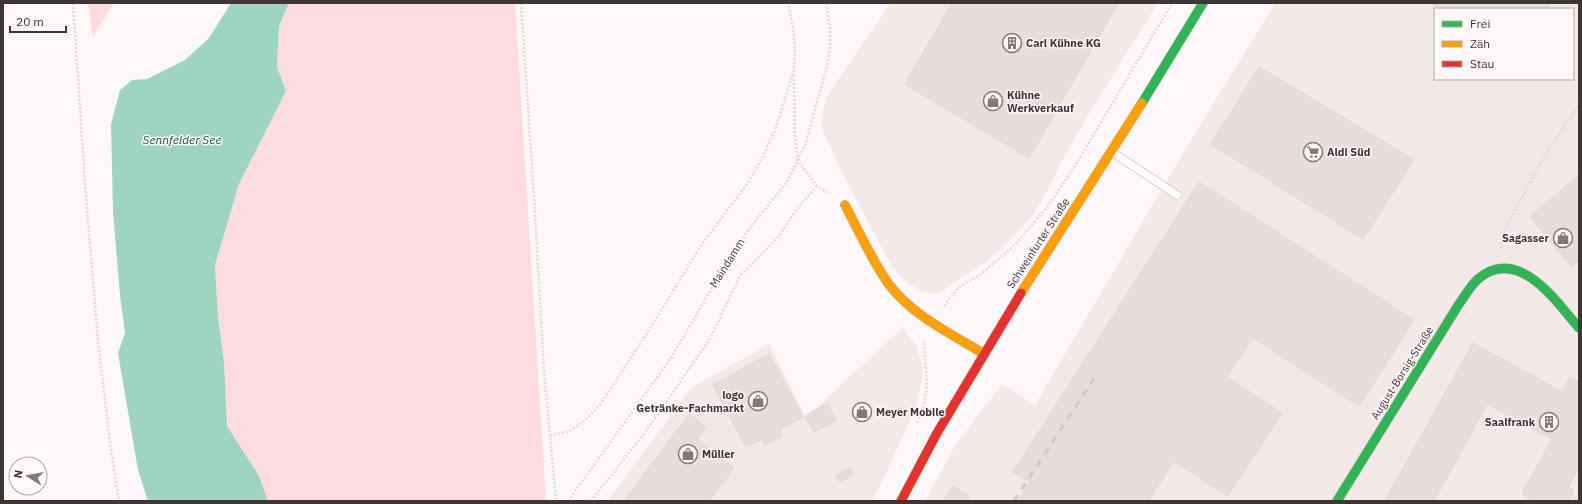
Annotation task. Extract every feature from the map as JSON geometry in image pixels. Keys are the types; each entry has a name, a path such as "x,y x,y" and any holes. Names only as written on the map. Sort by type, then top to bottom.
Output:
{"street":[{"name":"Schweinfurter Straße","path":"901,501 937,433 1015,302 1112,152 1203,3"},
{"path":"845,205 889,283 901,297 917,310 984,354"},
{"path":"1498,269 1512,269 1528,275 1579,328"},
{"name":"August-Borsig-Straße","path":"1337,501 1459,304 1479,278 1498,269"}],"lane":[{"path":"1112,152 1177,195"}],"path":[{"path":"73,3 86,198 98,333 110,443 119,501"},
{"path":"521,3 544,372 556,501"},
{"path":"788,3 795,42 795,137 798,161 817,186 845,205"},
{"name":"Maindamm","path":"568,501 671,358 732,254 752,225 787,182 798,161 804,145 830,49 830,28 826,3"},
{"path":"915,427 925,404 927,382 924,336 959,287 980,275 999,260 1015,245 1048,206 1075,166 1172,3"},
{"path":"550,436 569,431 583,422 600,405 620,376 651,328 685,269 706,237 747,184 762,158 775,130 794,70"},
{"path":"1498,269 1503,232 1540,163 1579,104"},
{"path":"591,501 646,432 710,339 740,276 779,236 796,210 817,186"}],"shaded area":[{"path":"88,3 114,3 93,37"},
{"path":"289,3 515,3 546,501 268,501 259,476 227,426 224,362 218,317 215,265 239,184 286,91 277,67 279,26"},
{"path":"891,3 1158,3 1087,117 1048,190 1032,216 1011,239 985,263 937,294 921,291 907,283 892,267 840,169 821,126 826,97"},
{"path":"1275,3 1579,3 1579,501 925,501 955,446 1002,384 1035,405 1183,153"},
{"path":"903,327 917,347 922,366 922,380 917,404 886,474 872,501 607,501 691,388 769,344 805,416 816,408"}],"water":[{"name":"Sennfelder See","path":"231,3 289,3 279,26 277,67 286,91 239,184 215,265 218,317 224,362 227,426 259,476 268,501 148,501 138,470 118,353 125,333 120,295 113,212 111,124 120,90 132,80 147,79 185,60 209,38"}],"building":[{"name":"Carl Kühne KG","path":"952,3 1118,3 1029,158 905,84"},
{"path":"1430,3 1550,3 1548,8 1438,8"},
{"name":"Aldi Süd","path":"1259,67 1414,160 1363,239 1211,144"},
{"name":"Sagasser","path":"1579,175 1579,260 1571,266 1530,217"},
{"path":"1199,182 1414,320 1359,406 1253,338 1227,377 1282,413 1228,496 1174,461 1148,501 1018,501 1030,482 1013,472"},
{"name":"Saalfrank","path":"1473,343 1562,392 1570,377 1579,382 1579,467 1568,487 1574,491 1568,501 1534,501 1522,494 1552,439 1487,404 1434,501 1385,501"},
{"name":"logo Getränke-Fachmarkt","path":"769,354 803,417 780,429 783,436 765,445 762,439 746,447 713,385"},
{"path":"827,404 836,420 814,432 805,416"},
{"name":"Müller","path":"689,414 706,427 697,440 734,468 709,501 624,501"},
{"path":"849,468 853,474 840,482 836,476"},
{"path":"953,486 970,496 967,501 944,501"}],"railway":[{"path":"1014,501 1095,377"}],"traffic: fast":[{"path":"1142,103 1203,3"},
{"path":"1337,501 1459,304 1478,279 1493,270 1507,269 1521,272 1535,281 1547,292 1579,328"}],"traffic: slow":[{"path":"1021,293 1142,103"},
{"path":"845,205 876,264 897,294 908,305 933,323 984,354"}],"traffic: jam":[{"path":"901,501 937,433 1021,293"}],"place":[{"name":"Carl Kühne KG","path":"1012,43"},
{"name":"Kühne Werkverkauf","path":"993,101"},
{"name":"Aldi Süd","path":"1313,152"},
{"name":"Sagasser","path":"1563,238"},
{"name":"logo Getränke-Fachmarkt","path":"758,401"},
{"name":"Meyer Mobile","path":"862,412"},
{"name":"Saalfrank","path":"1549,422"},
{"name":"Müller","path":"688,454"}]}
